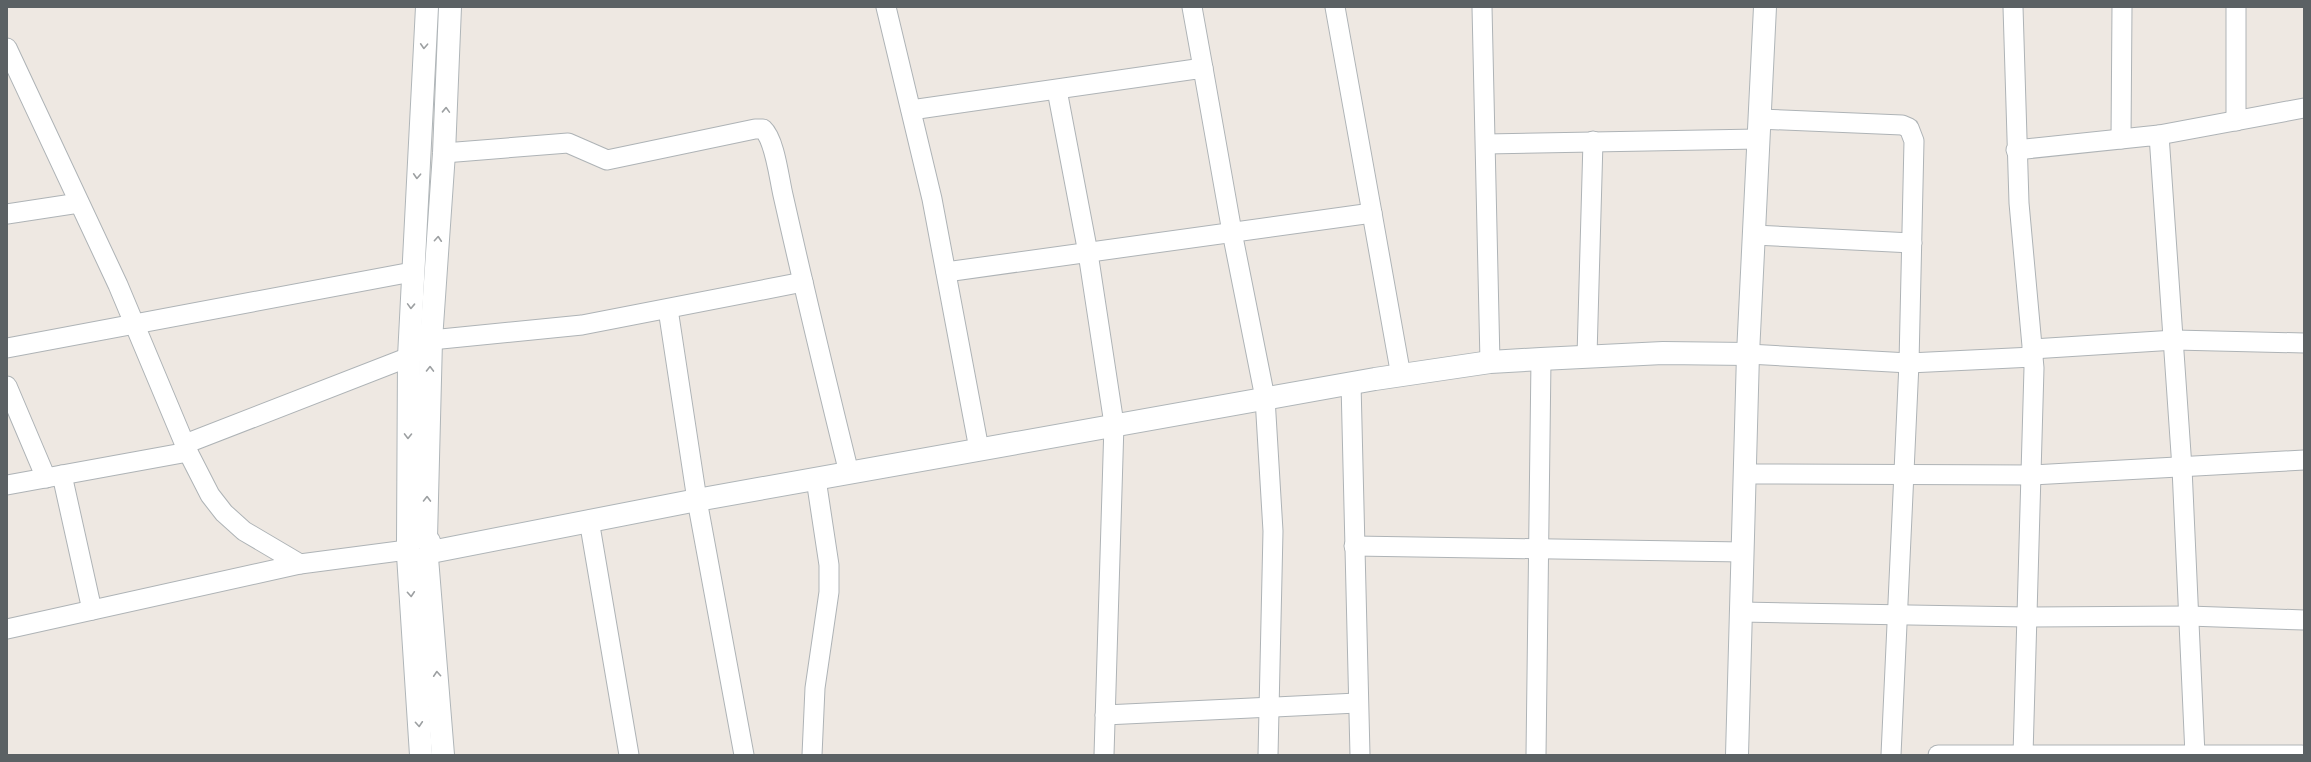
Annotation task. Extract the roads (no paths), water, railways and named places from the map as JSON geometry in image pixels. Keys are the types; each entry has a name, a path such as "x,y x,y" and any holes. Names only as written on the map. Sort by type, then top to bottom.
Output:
{"street":[{"path":"421,755 418,549 409,358 412,272 427,7"},
{"path":"443,755 418,549 430,340 444,154 450,7"},
{"path":"886,7 932,199 979,449"},
{"path":"1192,7 1232,232 1265,398 1273,524 1268,755"},
{"path":"1335,7 1401,376"},
{"path":"1482,7 1490,362"},
{"path":"1737,755 1746,474 1748,354 1765,7"},
{"path":"2013,7 2016,150 2033,353 2032,475 2023,755"},
{"path":"2121,139 2122,7"},
{"path":"2236,7 2236,120"},
{"path":"7,48 12,70 79,203 134,323 187,448 210,495 224,513 244,531 300,564"},
{"path":"911,110 1204,68"},
{"path":"1057,90 1088,253 1114,424 1104,755"},
{"path":"2016,150 2159,135 2304,108"},
{"path":"1486,144 1593,142 1759,129 1881,124 1902,125 1909,128 1912,134 1915,150 1909,363 1891,755"},
{"path":"444,154 571,144 593,156 607,160 754,129 762,129 769,138 774,153 802,282 849,473"},
{"path":"2159,135 2175,340 2195,754"},
{"path":"1587,356 1593,142"},
{"path":"7,214 79,203"},
{"path":"946,272 1372,213"},
{"path":"1754,235 1912,243"},
{"path":"7,348 412,272"},
{"path":"430,340 548,330 668,309 802,282"},
{"path":"668,309 697,500 744,755"},
{"path":"7,629 300,564 418,549 589,520 1114,424 1350,383 1490,362 1663,353 1748,354 1909,363 2175,340 2304,344"},
{"path":"7,485 187,448 409,358"},
{"path":"1536,755 1540,549 1541,359"},
{"path":"1350,383 1357,703 1360,755"},
{"path":"7,386 54,476 92,610"},
{"path":"1746,474 2032,475 2182,468 2304,460"},
{"path":"812,755 815,688 829,592 829,565 816,479"},
{"path":"589,520 629,755"},
{"path":"1354,546 1743,552"},
{"path":"1741,612 2027,617 2189,616 2304,620"},
{"path":"1105,715 1357,703"},
{"path":"1938,755 2302,755"}]}
